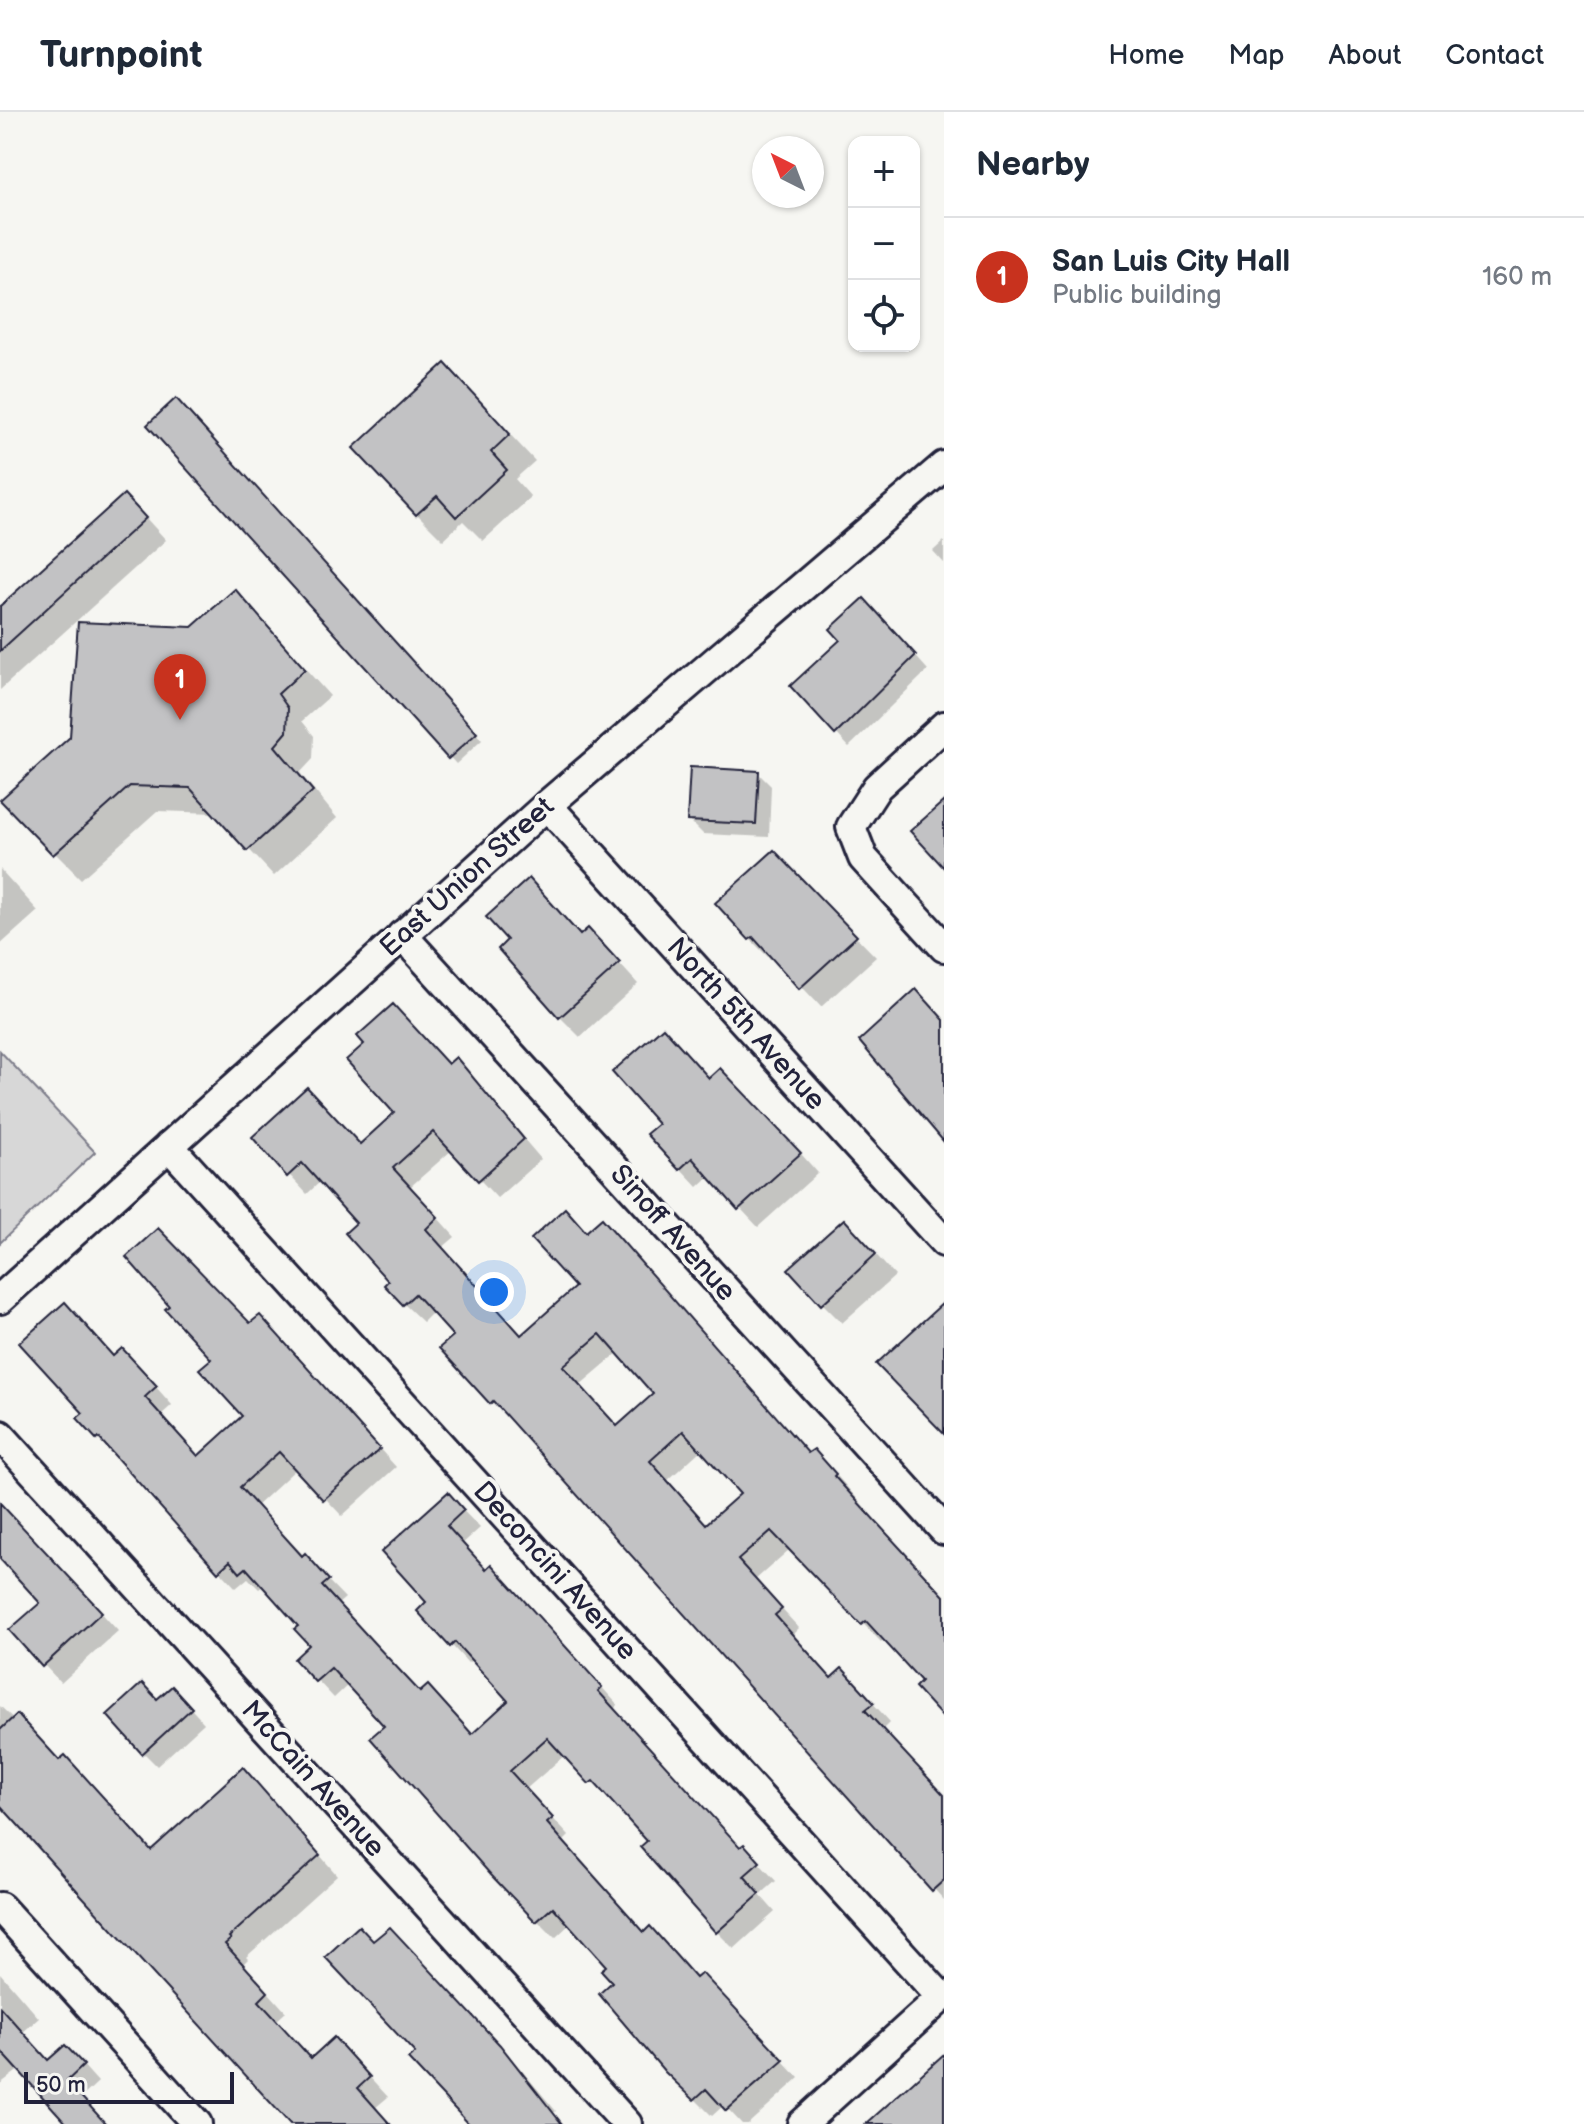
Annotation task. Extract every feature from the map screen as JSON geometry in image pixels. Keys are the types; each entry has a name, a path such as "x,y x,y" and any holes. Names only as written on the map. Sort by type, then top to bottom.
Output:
{"street":[{"name":"East Union Street","path":"0,1299 547,805 944,466"},
{"path":"944,726 877,787 851,827 863,858 944,947"},
{"name":"North 5th Avenue","path":"547,805 944,1242"},
{"name":"Sinoff Avenue","path":"402,935 944,1530"},
{"name":"Deconcini Avenue","path":"169,1146 943,1996"},
{"name":"McCain Avenue","path":"0,1435 627,2124"},
{"path":"0,1907 197,2124"},
{"path":"802,2124 943,1996"}],"shaded area":[{"path":"0,1051 95,1152 0,1243"}],"building":[{"path":"445,363 510,434 491,452 507,470 456,517 437,496 416,515 353,448"},
{"path":"176,398 477,733 448,759 147,425"},
{"path":"124,494 146,518 0,651 0,606"},
{"path":"235,589 305,669 278,694 288,708 287,732 275,746 313,791 247,851 190,788 130,786 53,855 0,800 70,737 78,622 192,627"},
{"path":"864,598 916,655 835,735 790,686 840,640 830,629"},
{"path":"690,767 759,771 756,824 687,821"},
{"path":"944,801 944,868 910,831"},
{"path":"774,850 857,936 799,989 753,937 749,940 715,903"},
{"path":"529,878 580,935 588,928 620,963 559,1018 498,949 507,940 486,917"},
{"path":"916,989 944,1020 944,1142 859,1041"},
{"path":"393,1004 448,1064 456,1057 524,1139 478,1181 433,1132 393,1168 438,1217 426,1229 521,1335 575,1287 531,1239 565,1208 586,1232 602,1218 808,1453 814,1449 836,1474 834,1476 944,1596 944,1719 915,1687 921,1681 866,1621 861,1625 771,1531 738,1560 782,1609 775,1615 831,1678 842,1668 874,1703 865,1710 944,1795 944,1880 932,1891 493,1401 490,1404 439,1348 453,1336 415,1294 403,1305 384,1285 388,1281 345,1233 356,1223 302,1163 287,1177 252,1137 307,1087 360,1144 394,1113 346,1060 364,1044 357,1036","holes":["600,1334 653,1394 617,1426 563,1366","683,1431 740,1494 706,1524 650,1461"]},
{"path":"663,1027 709,1078 720,1068 801,1153 738,1210 692,1158 679,1170 646,1134 658,1124 612,1072"},
{"path":"844,1219 876,1254 821,1305 788,1269"},
{"path":"158,1228 250,1323 260,1315 380,1449 323,1500 279,1452 240,1487 302,1556 305,1553 329,1580 322,1586 420,1692 428,1685 472,1734 508,1701 455,1642 450,1647 417,1611 426,1602 381,1552 448,1492 464,1510 447,1526 486,1569 491,1564 602,1687 598,1691 740,1847 744,1844 760,1862 744,1876 760,1894 716,1933 640,1847 647,1841 593,1781 589,1784 547,1738 510,1771 553,1818 547,1823 644,1932 650,1926 696,1978 702,1973 784,2060 726,2111 706,2089 694,2100 665,2072 599,1994 612,1982 601,1970 606,1966 553,1907 536,1922 491,1875 370,1738 384,1726 331,1668 315,1682 294,1659 309,1645 294,1629 298,1626 246,1568 240,1573 230,1561 218,1572 99,1438 97,1440 77,1418 83,1413 19,1343 65,1302 113,1356 122,1348 157,1386 145,1397 198,1456 242,1416 199,1369 211,1359 165,1309 169,1306 126,1257"},
{"path":"944,1302 944,1434 876,1364"},
{"path":"0,1503 102,1612 42,1667 9,1630 40,1603 0,1559"},
{"path":"142,1683 157,1699 172,1686 192,1708 142,1754 107,1715"},
{"path":"17,1714 59,1760 65,1755 151,1850 243,1767 320,1855 225,1944 268,1992 259,2001 311,2058 334,2037 370,2077 358,2088 390,2124 290,2124 82,1896 0,1805 0,1730"},
{"path":"359,1926 373,1941 390,1927 500,2045 562,2124 469,2124 408,2059 415,2053 325,1957"},
{"path":"0,2007 48,2060 65,2045 84,2065 67,2081 106,2124 67,2124 0,2050"},
{"path":"944,2054 944,2124 866,2124"}],"place":[{"name":"San Luis City Hall","path":"180,720"}]}
